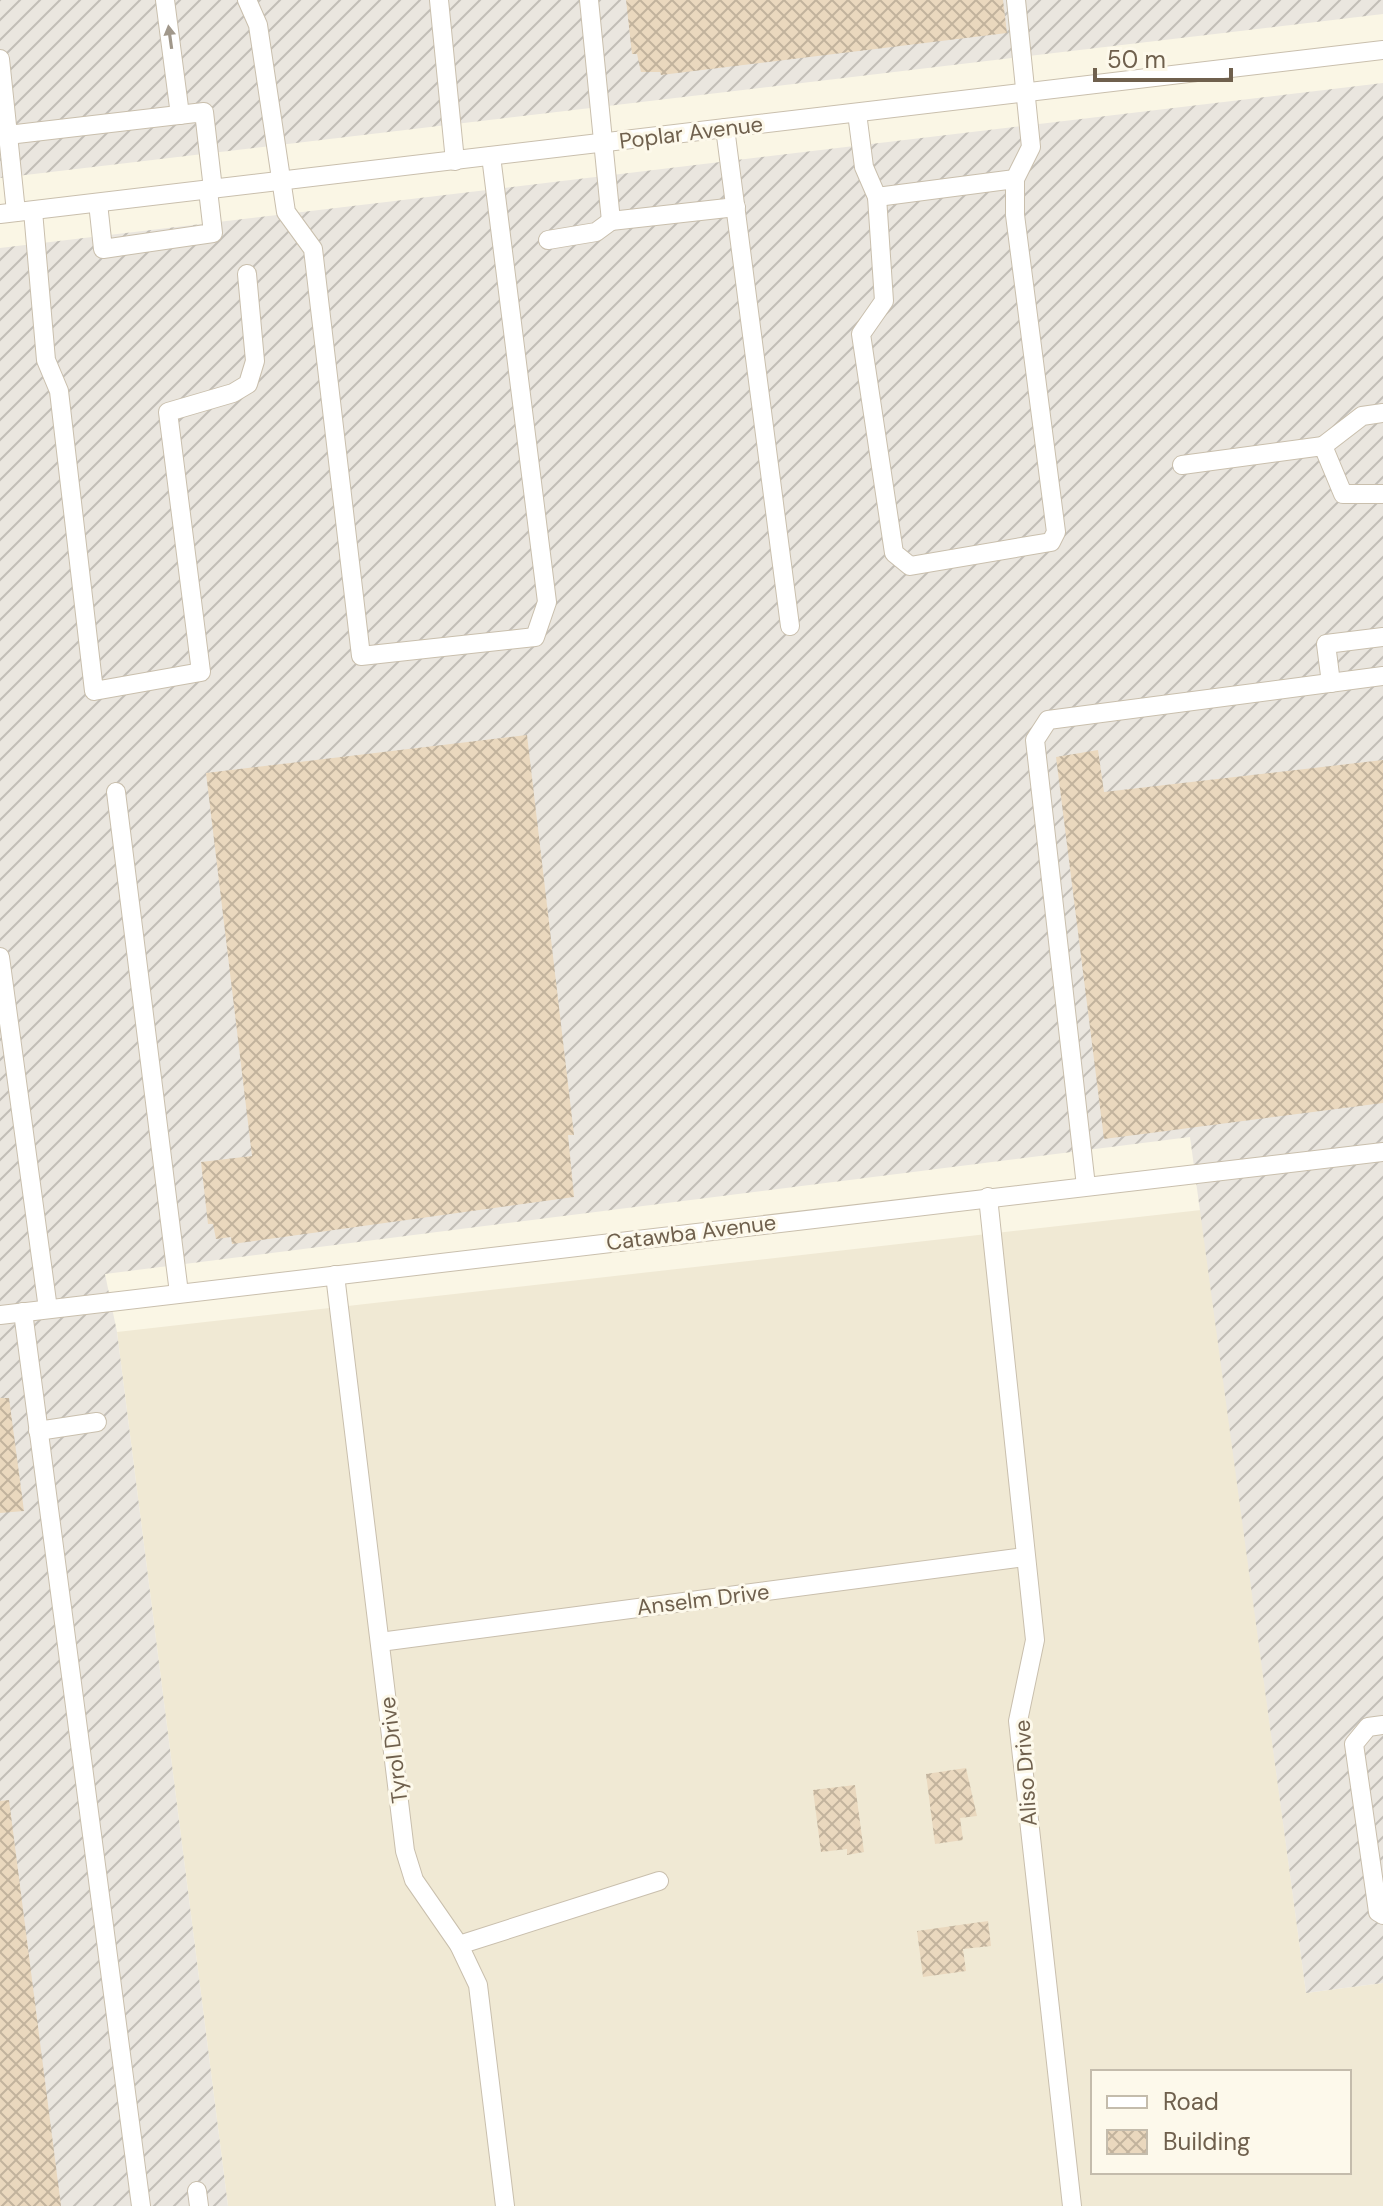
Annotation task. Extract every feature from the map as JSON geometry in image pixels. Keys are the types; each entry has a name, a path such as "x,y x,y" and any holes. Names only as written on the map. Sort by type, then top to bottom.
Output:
{"street":[{"path":"165,0 180,115"},
{"path":"247,0 258,25 286,212 313,249 361,656 535,637 547,602 491,156"},
{"path":"439,0 455,161"},
{"path":"589,0 611,221"},
{"path":"857,113 864,167 877,197 884,301 861,334 894,553 910,566 1051,542 1056,532 1015,215 1015,179 1031,147 1028,92 1016,0"},
{"name":"Poplar Avenue","path":"16,212 1383,50"},
{"path":"0,59 16,212 46,360 59,391 94,691 201,672 168,412 233,393 248,384 255,361 247,274"},
{"path":"8,135 204,112 213,233 103,249 98,203"},
{"path":"725,128 790,626"},
{"path":"877,197 1015,179"},
{"path":"548,240 596,232 611,221 736,207"},
{"path":"1182,465 1323,446 1362,416 1383,413"},
{"path":"1323,446 1343,494 1383,494"},
{"path":"1331,683 1326,644 1383,637"},
{"path":"1086,1186 1035,740 1048,720 1383,676"},
{"path":"116,792 179,1293"},
{"path":"0,957 48,1309"},
{"name":"Catawba Avenue","path":"0,1315 1383,1152"},
{"name":"Aliso Drive","path":"988,1197 1035,1640 1018,1721 1072,2206"},
{"name":"Tyrol Drive","path":"335,1275 405,1851 414,1880 459,1945 478,1985 505,2206"},
{"path":"23,1312 141,2206"},
{"path":"38,1431 97,1422"},
{"name":"Anselm Drive","path":"380,1642 1025,1557"},
{"path":"1383,1725 1368,1727 1354,1744 1378,1912 1383,1915"},
{"path":"459,1945 659,1881"}],"shaded area":[{"path":"0,0 1383,0 1383,14 0,178"},
{"path":"1383,83 1383,1983 1306,1993 1190,1137 105,1274 117,1332 228,2206 0,2206 0,248"},
{"path":"1201,1210 1306,1993 1383,1983 1383,2206 228,2206 117,1332"}],"building":[{"path":"626,0 1003,0 1007,33 661,75 660,72 641,72 637,54 632,54"},
{"path":"527,735 574,1135 568,1135 574,1197 232,1244 231,1237 216,1239 213,1224 208,1224 201,1162 252,1156 206,773"},
{"path":"1098,750 1104,792 1383,760 1383,1103 1104,1139 1056,757"},
{"path":"0,1398 9,1398 24,1511 0,1513"},
{"path":"966,1768 977,1816 960,1818 963,1840 935,1844 926,1774"},
{"path":"855,1785 864,1852 847,1855 847,1849 821,1852 813,1790"},
{"path":"9,1800 61,2206 0,2206 0,1801"},
{"path":"988,1921 991,1946 963,1949 966,1971 923,1977 917,1931"}]}
